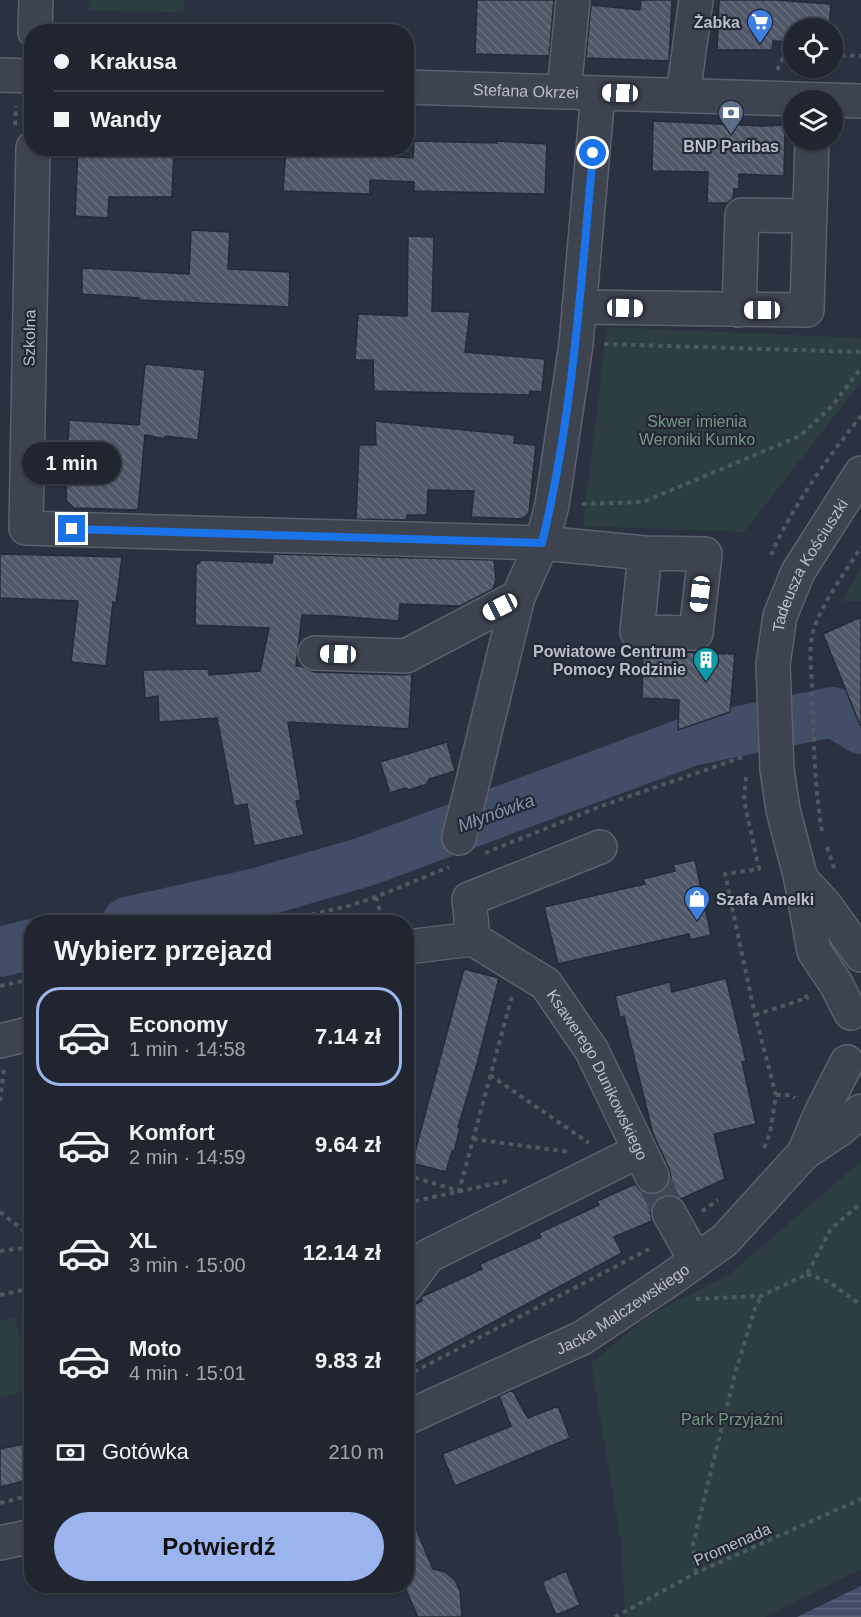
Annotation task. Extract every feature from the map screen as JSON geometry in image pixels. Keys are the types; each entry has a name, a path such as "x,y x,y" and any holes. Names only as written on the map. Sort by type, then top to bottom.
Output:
{"street":[{"path":"35,24 36,0"},
{"path":"564,91 573,0"},
{"path":"683,95 696,0"},
{"path":"0,75 24,76"},
{"name":"Stefana Okrzei","path":"414,87 783,99"},
{"path":"468,847 472,784 518,597 542,543 552,505 576,344 598,93"},
{"name":"Stefana Okrzei","path":"843,101 861,101"},
{"path":"579,307 807,310 812,150"},
{"name":"Szkolna","path":"33,156 26,528 542,543"},
{"path":"739,310 742,215 810,216"},
{"name":"Tadeusza Kościuszki","path":"762,768 780,616 798,572 861,473"},
{"path":"542,543 645,553"},
{"path":"315,653 406,656 518,597"},
{"path":"762,768 783,810 801,879 814,951 836,984 856,1007 844,1037 854,1072"},
{"path":"414,946 473,939 469,899 600,847"},
{"path":"801,879 825,905 861,955"},
{"name":"Ksawerego Dunikowskiego","path":"414,1275 428,1256 645,1163 592,1052 546,984 473,939"},
{"path":"0,1041 24,1035"},
{"name":"Jacka Malczewskiego","path":"804,1153 821,1113 854,1072"},
{"name":"Jacka Malczewskiego","path":"414,1414 582,1338 696,1261 725,1240 804,1153 840,1129 861,1111"},
{"path":"669,1213 696,1261"},
{"path":"0,1543 24,1538"}],"path":[{"path":"843,55 861,56"},
{"path":"576,344 861,352"},
{"path":"552,505 643,502 800,436 832,406 861,368"},
{"path":"836,872 822,831 817,802 811,662 813,632 830,595 861,548"},
{"path":"308,915 376,897 454,865 468,847 604,805 746,756"},
{"path":"762,768 744,800 759,869 725,874 755,1015 776,1095"},
{"path":"376,897 381,915"},
{"path":"414,1177 459,1191 520,967"},
{"path":"0,986 24,981"},
{"path":"755,1015 807,998 803,990"},
{"path":"490,1075 592,1145"},
{"path":"473,1139 576,1153"},
{"path":"696,1573 693,1544 732,1385 755,1308 761,1296 807,1274 831,1229 861,1203"},
{"path":"0,1212 24,1231"},
{"path":"0,1251 24,1248"},
{"path":"414,1372 649,1249"},
{"path":"807,1274 829,1282 861,1305"},
{"path":"0,1295 24,1290"},
{"path":"0,1503 24,1498"},
{"name":"Promenada","path":"615,1617 696,1573 861,1498"}],"green space":[{"path":"90,0 184,0 183,12 89,11"},
{"name":"Skwer imienia Weroniki Kumko","path":"607,327 861,338 861,382 744,532 583,526"},
{"path":"861,569 861,601 842,601"},
{"name":"Park Przyjaźni","path":"861,1161 861,1569 764,1617 625,1617 621,1542 591,1363 650,1315 730,1274"},
{"path":"24,1314 24,1333 20,1315"},
{"path":"15,1317 24,1358 24,1392 0,1397 0,1321"}],"water":[{"path":"861,1586 861,1617 797,1617"}],"building":[{"path":"477,0 554,0 549,56 475,54"},
{"path":"641,0 672,0 669,61 586,58 591,5 640,10"},
{"path":"719,0 774,0 831,4 830,18 783,18 783,41 773,41 772,50 717,50"},
{"path":"653,121 783,125 784,176 739,174 739,189 734,189 733,198 728,203 707,203 708,172 652,171"},
{"path":"414,141 497,143 497,141 547,144 545,194 414,191 414,182 370,180 370,194 283,191 285,156 413,158"},
{"path":"78,156 174,156 172,197 109,197 108,218 75,216"},
{"path":"191,230 230,232 228,269 290,272 289,307 139,300 139,298 82,294 82,268 189,274"},
{"path":"408,236 434,237 432,311 470,312 465,352 545,359 542,392 530,391 529,395 374,391 373,360 355,360 358,314 407,316"},
{"path":"145,364 205,370 198,440 165,436 165,439 145,435 138,510 74,508 66,500 69,420 139,425"},
{"path":"375,421 515,435 514,443 536,445 529,513 522,519 471,517 474,491 428,490 427,515 407,515 407,520 356,519 359,445 376,445"},
{"path":"0,554 122,557 116,603 113,602 106,666 71,662 78,601 0,598"},
{"path":"273,554 494,560 496,580 493,589 460,606 400,604 399,621 302,615 296,666 302,666 314,672 405,675 412,673 409,729 288,722 301,800 296,801 304,835 254,846 247,804 234,806 217,718 159,722 158,696 145,698 143,670 209,669 209,675 260,671 269,628 195,625 196,565 202,560 272,563"},
{"path":"861,617 861,725 860,725 823,634"},
{"name":"Powiatowe Centrum Pomocy Rodzinie","path":"643,651 735,654 730,712 678,730 679,700 642,698"},
{"path":"447,742 455,771 429,779 427,784 390,793 380,762"},
{"path":"695,860 711,935 690,940 689,934 558,964 544,907 645,884 643,879 675,871 673,865"},
{"path":"464,969 499,978 458,1127 460,1128 454,1152 452,1151 446,1172 414,1164 414,1156"},
{"path":"726,978 746,1061 742,1062 756,1124 714,1134 725,1179 681,1199 670,1194 659,1197 650,1212 652,1221 614,1237 622,1253 414,1365 414,1304 422,1301 421,1297 482,1269 480,1264 541,1237 539,1233 599,1205 597,1201 635,1184 641,1191 650,1195 660,1193 667,1187 671,1178 669,1168 653,1134 624,1016 620,1018 615,996 670,982 672,992"},
{"path":"512,1390 528,1418 558,1406 570,1438 455,1486 442,1454 511,1426 499,1396"},
{"path":"24,1444 24,1481 0,1487 0,1449"},
{"path":"414,1524 433,1569 445,1572 455,1580 460,1591 462,1617 418,1617 407,1593 414,1593"},
{"path":"566,1571 580,1605 556,1615 542,1582"}],"waterway":[{"name":"Młynówka","path":"158,915 257,893 364,862 691,741 833,712 861,729"},
{"name":"Młynówka","path":"0,952 24,946"}],"tunnel":[{"path":"652,1176 669,1213"}],"place":[{"name":"Żabka","path":"760,45"},
{"name":"BNP Paribas","path":"731,136"},
{"name":"Powiatowe Centrum Pomocy Rodzinie","path":"706,683"},
{"name":"Szafa Amelki","path":"697,922"}],"route":[{"path":"72,529 542,543 552,505 576,344 593,153"}]}
